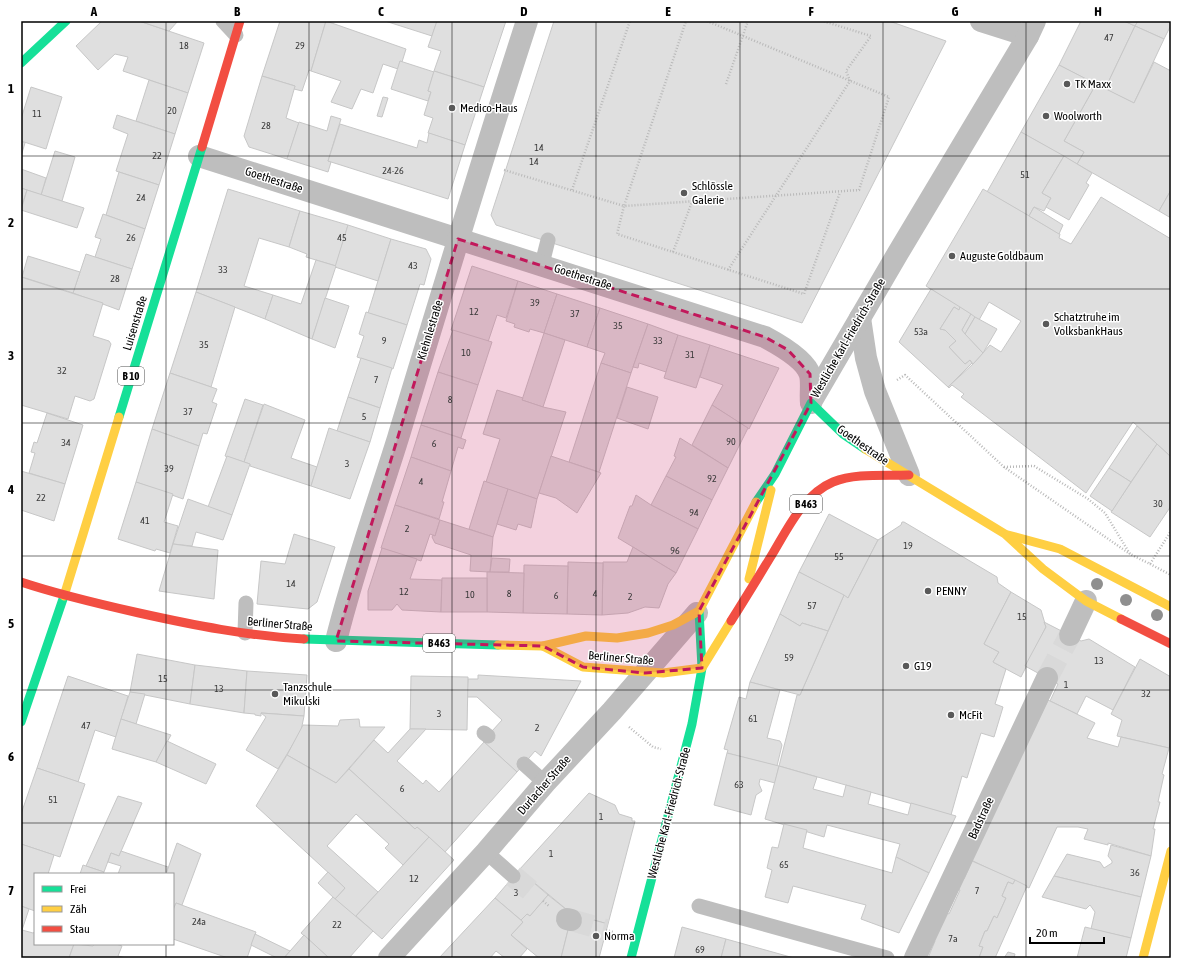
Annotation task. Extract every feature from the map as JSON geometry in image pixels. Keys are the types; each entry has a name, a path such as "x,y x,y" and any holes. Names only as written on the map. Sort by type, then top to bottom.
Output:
{"main road":[{"path":"21,63 66,21"},
{"name":"Luisenstraße","path":"21,722 64,596 238,28"},
{"name":"Westliche Karl-Friedrich-Straße","path":"631,958 688,743 702,668 699,611 753,506 775,474 811,403"},
{"name":"Goethestraße","path":"811,403 854,441 1005,534 1043,569 1086,601 1171,644"},
{"name":"B 463","path":"745,598 775,474"},
{"name":"B 463","path":"745,598 792,523 813,496 825,486 857,477 909,475"},
{"name":"Goethestraße","path":"1005,534 1060,549 1171,607"},
{"name":"Berliner Straße","path":"21,582 64,596 201,627 245,633 336,641 543,646 586,636 617,638 648,633 673,625 699,611"},
{"path":"1144,594 1171,594"},
{"name":"Westliche Karl-Friedrich-Straße","path":"702,668 745,598"},
{"name":"Berliner Straße","path":"543,646 583,667 645,673 680,672 702,668"},
{"path":"1143,958 1171,851"}],"street":[{"name":"Kiehnlestraße","path":"336,641 344,607 367,540 481,163 528,21"},
{"path":"981,21 1031,28"},
{"name":"Westliche Karl-Friedrich-Straße","path":"811,403 1031,28"},
{"name":"Goethestraße","path":"198,156 766,336 788,350 799,360 810,374 811,403"},
{"name":"Goethestraße","path":"860,318 866,358 875,391 909,475"},
{"path":"1070,635 1086,601"},
{"name":"Durlacher Straße","path":"389,958 486,852 545,783 699,611"},
{"name":"Badstraße","path":"915,958 1043,686"}],"lane":[{"path":"222,21 238,28"},
{"path":"542,264 548,240"},
{"path":"245,633 246,603"},
{"path":"524,764 545,783"},
{"path":"486,852 513,876"},
{"path":"700,906 887,958"}],"path":[{"path":"572,190 630,21"},
{"path":"686,21 624,206 617,234 804,294 840,192"},
{"path":"481,163 624,206 859,190 889,97 707,21"},
{"path":"726,84 748,21"},
{"path":"823,21 871,36 846,71 850,81"},
{"path":"728,270 850,81"},
{"path":"673,252 692,202"},
{"path":"875,391 905,375 1004,467 1130,554 1171,575"},
{"path":"1004,467 1034,466 1088,499 1105,513 1130,554"},
{"path":"1150,564 1171,531"},
{"path":"627,726 652,747"}],"highlighted area":[{"path":"458,239 765,337 788,350 810,374 811,403 699,611 702,668 645,673 583,667 543,646 336,641"}],"building":[{"path":"102,21 139,21 204,43 188,93 123,71 128,57 115,54 98,70 76,46"},
{"path":"139,21 178,21 169,31"},
{"path":"280,21 326,21 311,71 309,70 302,91 294,89 295,86 262,76"},
{"path":"326,21 406,49 398,69 383,64 373,93 361,89 352,109 331,102 341,81 311,71"},
{"path":"385,21 437,21 432,36"},
{"path":"437,21 506,21 484,87 434,71 441,51 428,47"},
{"name":"Schlössle Galerie","path":"554,21 889,21 946,41 802,323 496,225 491,215"},
{"path":"1081,21 1124,21 1135,26 1105,89 1059,65"},
{"path":"1124,21 1138,21 1135,26"},
{"path":"1138,21 1171,21 1171,25 1164,39 1135,26"},
{"path":"1135,26 1164,39 1134,103 1105,89"},
{"path":"400,61 434,72 428,91 431,92 428,101 391,89"},
{"path":"1154,62 1171,71 1171,190 1159,211 1077,164 1084,152 1064,141 1096,84 1134,103"},
{"path":"1059,65 1096,84 1064,141 1084,152 1077,164 1021,132"},
{"name":"Medico-Haus","path":"434,71 484,87 465,145 428,133 433,118 424,115 431,92 428,91"},
{"path":"262,76 295,86 286,118 299,123 287,159 249,147 244,136"},
{"path":"149,80 188,93 175,134 136,121"},
{"path":"31,87 62,97 46,149 21,141 21,119"},
{"path":"383,97 388,98 382,117 377,116"},
{"path":"117,115 175,134 159,185 116,171 128,134 113,128"},
{"path":"331,116 341,119 328,161 331,162 328,172 287,159 299,122 327,131"},
{"path":"340,124 417,148 419,140 427,143 429,133 465,145 448,199 328,161"},
{"path":"1021,132 1064,156 1042,193 1051,198 1044,211 1034,207 1029,216 987,192"},
{"path":"21,141 25,143 21,156"},
{"path":"55,151 75,157 62,201 41,195"},
{"path":"1064,156 1092,173 1086,183 1089,185 1069,220 1046,207 1051,198 1042,193"},
{"path":"21,169 46,178 41,195 21,188"},
{"path":"119,172 159,185 145,229 106,215"},
{"path":"21,188 27,190 21,208"},
{"path":"228,189 300,211 289,247 259,238 244,286 273,295 265,319 196,292"},
{"path":"983,189 1060,234 1059,238 1071,244 1101,197 1171,239 1171,457 1133,422 1086,493 961,397 964,394 952,385 949,388 948,387 973,364 990,345 1001,352 1021,321 989,302 979,320 926,286"},
{"path":"27,190 84,208 77,228 21,210"},
{"path":"1171,190 1171,218 1159,211"},
{"path":"1034,207 1063,225 1059,234 1029,216"},
{"path":"300,211 348,225 336,266 306,257 307,254 289,247"},
{"path":"103,214 145,229 132,269 95,257 101,239 95,237"},
{"path":"348,225 391,239 378,281 335,267"},
{"path":"391,239 426,249 431,259 424,285 420,284 407,325 368,313"},
{"path":"86,254 132,269 119,310 73,293"},
{"path":"28,256 80,272 73,293 22,277"},
{"path":"316,260 336,266 312,339 265,319 273,295 301,304"},
{"path":"472,266 518,281 506,318 497,315 488,342 451,330"},
{"path":"21,277 103,303 93,336 109,341 111,344 94,399 90,401 75,396 68,419 21,405"},
{"path":"518,281 557,294 544,333 530,329 529,332 514,327 515,324 506,321"},
{"path":"931,289 960,307 959,310 954,307 940,329 945,330 956,341 949,347 965,364 970,360 972,363 948,387 899,342"},
{"path":"196,292 235,307 211,387 170,373"},
{"path":"557,294 600,308 587,347 544,333"},
{"path":"325,298 349,306 335,348 312,339"},
{"path":"954,307 959,310 960,307 971,314 962,330 983,353 973,364 970,360 965,364 949,347 956,341 945,330 940,329"},
{"path":"600,308 648,324 631,373 601,363 605,353 587,347"},
{"path":"366,312 407,325 393,369 357,357 364,336 359,334"},
{"path":"971,314 975,317 965,334 962,330"},
{"path":"975,317 997,329 983,353 965,334"},
{"path":"648,324 678,335 666,372 639,363 638,368 633,367"},
{"path":"453,330 492,342 478,385 438,372"},
{"path":"544,333 565,340 543,407 522,400"},
{"path":"678,335 710,345 696,388 664,378"},
{"path":"710,345 779,368 749,429 712,405 723,385 700,377"},
{"path":"361,358 392,368 380,408 348,397"},
{"path":"601,363 631,373 599,472 569,462"},
{"path":"438,372 478,385 461,438 421,425"},
{"path":"170,373 217,389 212,402 217,404 207,434 203,433 199,446 152,429"},
{"path":"627,387 658,397 648,429 617,418"},
{"path":"497,390 523,398 522,400 543,407 566,412 537,499 486,482 500,439 483,434"},
{"path":"348,397 380,408 370,442 337,431"},
{"path":"245,399 263,405 244,462 225,456"},
{"path":"264,404 305,420 291,458 317,467 311,486 250,466 250,464 244,462"},
{"path":"712,405 748,428 728,468 692,445"},
{"path":"47,413 83,425 65,484 29,473 35,453 31,452 34,442 37,443"},
{"path":"421,425 466,440 463,449 458,447 451,471 411,457"},
{"path":"1137,426 1157,444 1131,482 1109,468"},
{"path":"329,428 370,442 350,499 311,486"},
{"path":"152,429 199,446 183,499 136,482"},
{"path":"680,438 728,468 712,500 666,476 676,457 674,456"},
{"path":"1157,444 1171,457 1171,506 1150,537 1111,512"},
{"path":"227,456 250,464 232,515 208,507"},
{"path":"551,456 601,473 577,513 556,498 539,493"},
{"path":"411,457 451,471 442,502 444,502 439,519 395,505"},
{"path":"1109,468 1131,482 1112,511 1090,496"},
{"path":"21,471 65,484 54,521 21,510"},
{"path":"666,476 712,500 698,529 651,505"},
{"path":"484,481 508,489 493,537 469,529"},
{"path":"136,482 173,494 164,522 178,526 170,553 156,549 155,551 118,539"},
{"path":"508,489 537,499 531,528 518,524 516,530 497,524"},
{"path":"636,495 651,505 698,529 676,573 618,538 630,506 632,506"},
{"path":"188,499 232,515 223,540 196,532 192,546 173,544"},
{"path":"395,505 440,520 435,536 430,534 421,561 381,548"},
{"path":"829,514 878,540 848,598 799,572"},
{"path":"440,520 493,537 490,572 470,571 471,555 435,543 432,537 433,535 435,536"},
{"name":"G19","path":"902,522 997,577 998,583 1011,592 984,644 999,652 993,662 1006,669 995,704 1003,707 994,737 981,733 967,778 962,776 951,815 779,766 797,695 800,695 844,595 848,598 878,540 901,525"},
{"path":"294,534 335,547 317,602 308,609 257,604 261,561 285,564"},
{"path":"173,544 218,550 214,599 159,591"},
{"path":"633,547 676,573 668,584 659,608 645,607 628,613 602,615 603,562 627,562"},
{"path":"382,548 417,559 410,579 442,580 441,612 402,610 397,604 392,610 368,610 368,591"},
{"path":"492,558 510,559 509,572 490,572"},
{"path":"568,562 603,563 602,615 567,614"},
{"path":"524,565 568,566 567,614 523,613"},
{"path":"487,572 524,573 523,613 487,612"},
{"path":"799,572 844,595 828,631 802,623 800,626 780,614"},
{"path":"442,578 487,578 487,612 441,612"},
{"path":"1011,592 1041,610 1046,627 1021,677 993,662 999,652 984,644"},
{"path":"780,614 800,626 802,623 828,631 800,695 750,682"},
{"path":"1044,622 1081,641 1089,639 1135,667 1113,710 1086,696 1077,714 1050,701 1058,684 1025,666 1046,627"},
{"path":"137,654 195,665 190,704 130,692"},
{"path":"1140,659 1171,677 1171,741 1169,748 1117,736 1122,720 1111,714"},
{"path":"195,665 247,671 244,713 190,704"},
{"name":"Tanzschule Mikulski","path":"247,671 307,675 304,716 261,713 261,716 244,713"},
{"path":"478,675 581,681 541,756 535,751 517,772 483,741 502,720 477,697 467,697 468,679 478,679"},
{"path":"68,676 128,696 116,737 95,730 78,782 37,768"},
{"path":"411,676 468,677 467,730 410,729"},
{"path":"750,682 780,690 767,738 780,741 782,745 777,766 727,753 728,750 724,749 739,697 746,699"},
{"path":"130,692 145,694 136,724 121,719"},
{"path":"1048,700 1095,723 1087,738 1118,747 1121,737 1169,748 1162,774 1164,775 1158,802 1160,802 1153,829 1155,829 1151,856 1108,843 1108,845 1084,839 1088,829 1078,827 1057,827 1029,888 971,860"},
{"path":"261,713 304,716 301,731 278,769 246,750 266,717"},
{"path":"121,719 171,735 156,762 112,749"},
{"path":"359,719 360,727 385,727 336,783 287,755 303,725 338,726 340,720"},
{"path":"410,729 426,729 397,761 423,784 426,780 439,792 484,742 517,772 445,852 417,827 415,829 349,769 374,740 388,753"},
{"path":"167,741 216,764 206,784 156,762"},
{"path":"727,753 779,766 775,783 760,779 759,784 762,791 756,795 751,815 714,805"},
{"path":"287,755 336,783 349,769 415,829 417,827 429,837 403,865 385,848 389,844 356,814 327,846 378,892 355,917 335,899 345,888 256,806"},
{"path":"779,766 817,777 813,789 843,797 846,785 871,792 868,804 908,815 911,803 956,816 929,873 896,857 900,844 827,825 824,837 765,819"},
{"path":"37,768 85,784 60,857 21,844 21,814"},
{"path":"589,793 615,805 619,814 632,818 632,821 635,821 608,924 572,914 519,870"},
{"path":"118,796 142,803 119,856 111,853 104,872 86,866"},
{"path":"784,824 807,830 803,848 892,873 896,857 929,873 899,933 861,919 866,905 793,886 788,903 765,897 772,870 767,868 772,847 778,848"},
{"path":"429,837 454,860 382,939 356,916"},
{"path":"177,843 201,854 182,905 176,903 174,908 174,873 166,873"},
{"path":"21,844 54,855 48,873 34,873 34,911 21,906"},
{"path":"1111,845 1151,856 1141,897 1054,876 1067,854 1100,862 1104,868 1112,863 1108,856"},
{"path":"121,851 168,867 166,873 118,873 121,866 108,862 111,853 119,856"},
{"path":"972,861 1015,880 1013,884 1008,882 1002,896 1006,898 997,918 994,916 987,931 985,931 979,946 983,947 979,958 928,958 935,941 934,940 947,913 949,914 960,890 958,889 962,879 964,879"},
{"path":"83,865 104,872 104,873 80,873"},
{"path":"519,870 548,895 530,916 527,914 521,920 495,898"},
{"path":"328,872 345,888 335,899 318,883"},
{"path":"1054,876 1141,897 1131,938 1091,929 1095,912 1090,905 1086,909 1042,897"},
{"path":"1015,880 1027,886 995,958 979,958 983,947 979,946 985,931 987,931 994,916 997,918 1006,898 1002,896 1008,882 1013,884"},
{"path":"548,895 572,914 561,958 539,958 511,935 523,922 521,920 527,914 530,916"},
{"path":"333,897 373,931 349,958 329,958 301,933"},
{"path":"495,898 523,922 511,935 527,949 519,958 505,958 496,951 490,958 439,958"},
{"path":"176,903 256,932 247,958 228,958 174,939 174,908"},
{"path":"21,906 29,909 22,930 34,932 34,945 74,945 69,958 21,958"},
{"path":"572,914 608,924 599,958 561,958"},
{"path":"682,927 726,939 721,958 674,958"},
{"path":"1085,927 1131,938 1126,958 1077,958"},
{"path":"255,934 290,951 284,958 277,958 251,945"},
{"path":"304,935 329,958 284,958"},
{"path":"726,939 794,958 721,958"},
{"path":"74,945 119,945 122,946 118,956 126,958 69,958"},
{"path":"1008,952 1015,954 1014,958 1004,958"}],"tunnel":[{"path":"1047,678 1070,635"},
{"path":"513,876 531,891"},
{"path":"571,920 606,930"}],"traffic: fast":[{"path":"21,63 66,21"},
{"path":"119,417 202,147"},
{"path":"756,502 775,474 811,403 843,434 865,449"},
{"path":"21,722 64,596"},
{"path":"631,958 692,724 702,668 699,611"},
{"path":"304,639 498,645"}],"traffic: slow":[{"path":"64,596 119,417"},
{"path":"865,449 1005,534 1043,569 1086,601 1121,619"},
{"path":"749,579 771,490"},
{"path":"498,645 543,646 586,636 617,638 648,633 673,625 699,611 756,502"},
{"path":"1008,535 1060,549 1171,607"},
{"path":"543,646 583,667 663,673 702,668 731,621"},
{"path":"1143,958 1171,851"}],"traffic: jam":[{"path":"202,147 240,21"},
{"path":"731,621 791,523 805,503 823,487 833,482 851,477 909,475"},
{"path":"21,582 80,599 180,622 241,633 304,639"},
{"path":"1121,619 1171,644"}],"place":[{"name":"TK Maxx","path":"1067,84"},
{"name":"Medico-Haus","path":"452,108"},
{"name":"Woolworth","path":"1046,116"},
{"name":"Schlössle Galerie","path":"684,193"},
{"name":"Auguste Goldbaum","path":"952,256"},
{"name":"Schatztruhe im VolksbankHaus","path":"1046,324"},
{"name":"PENNY","path":"928,591"},
{"name":"G19","path":"906,666"},
{"name":"Tanzschule Mikulski","path":"275,694"},
{"name":"McFit","path":"951,715"},
{"name":"Norma","path":"596,936"}]}
